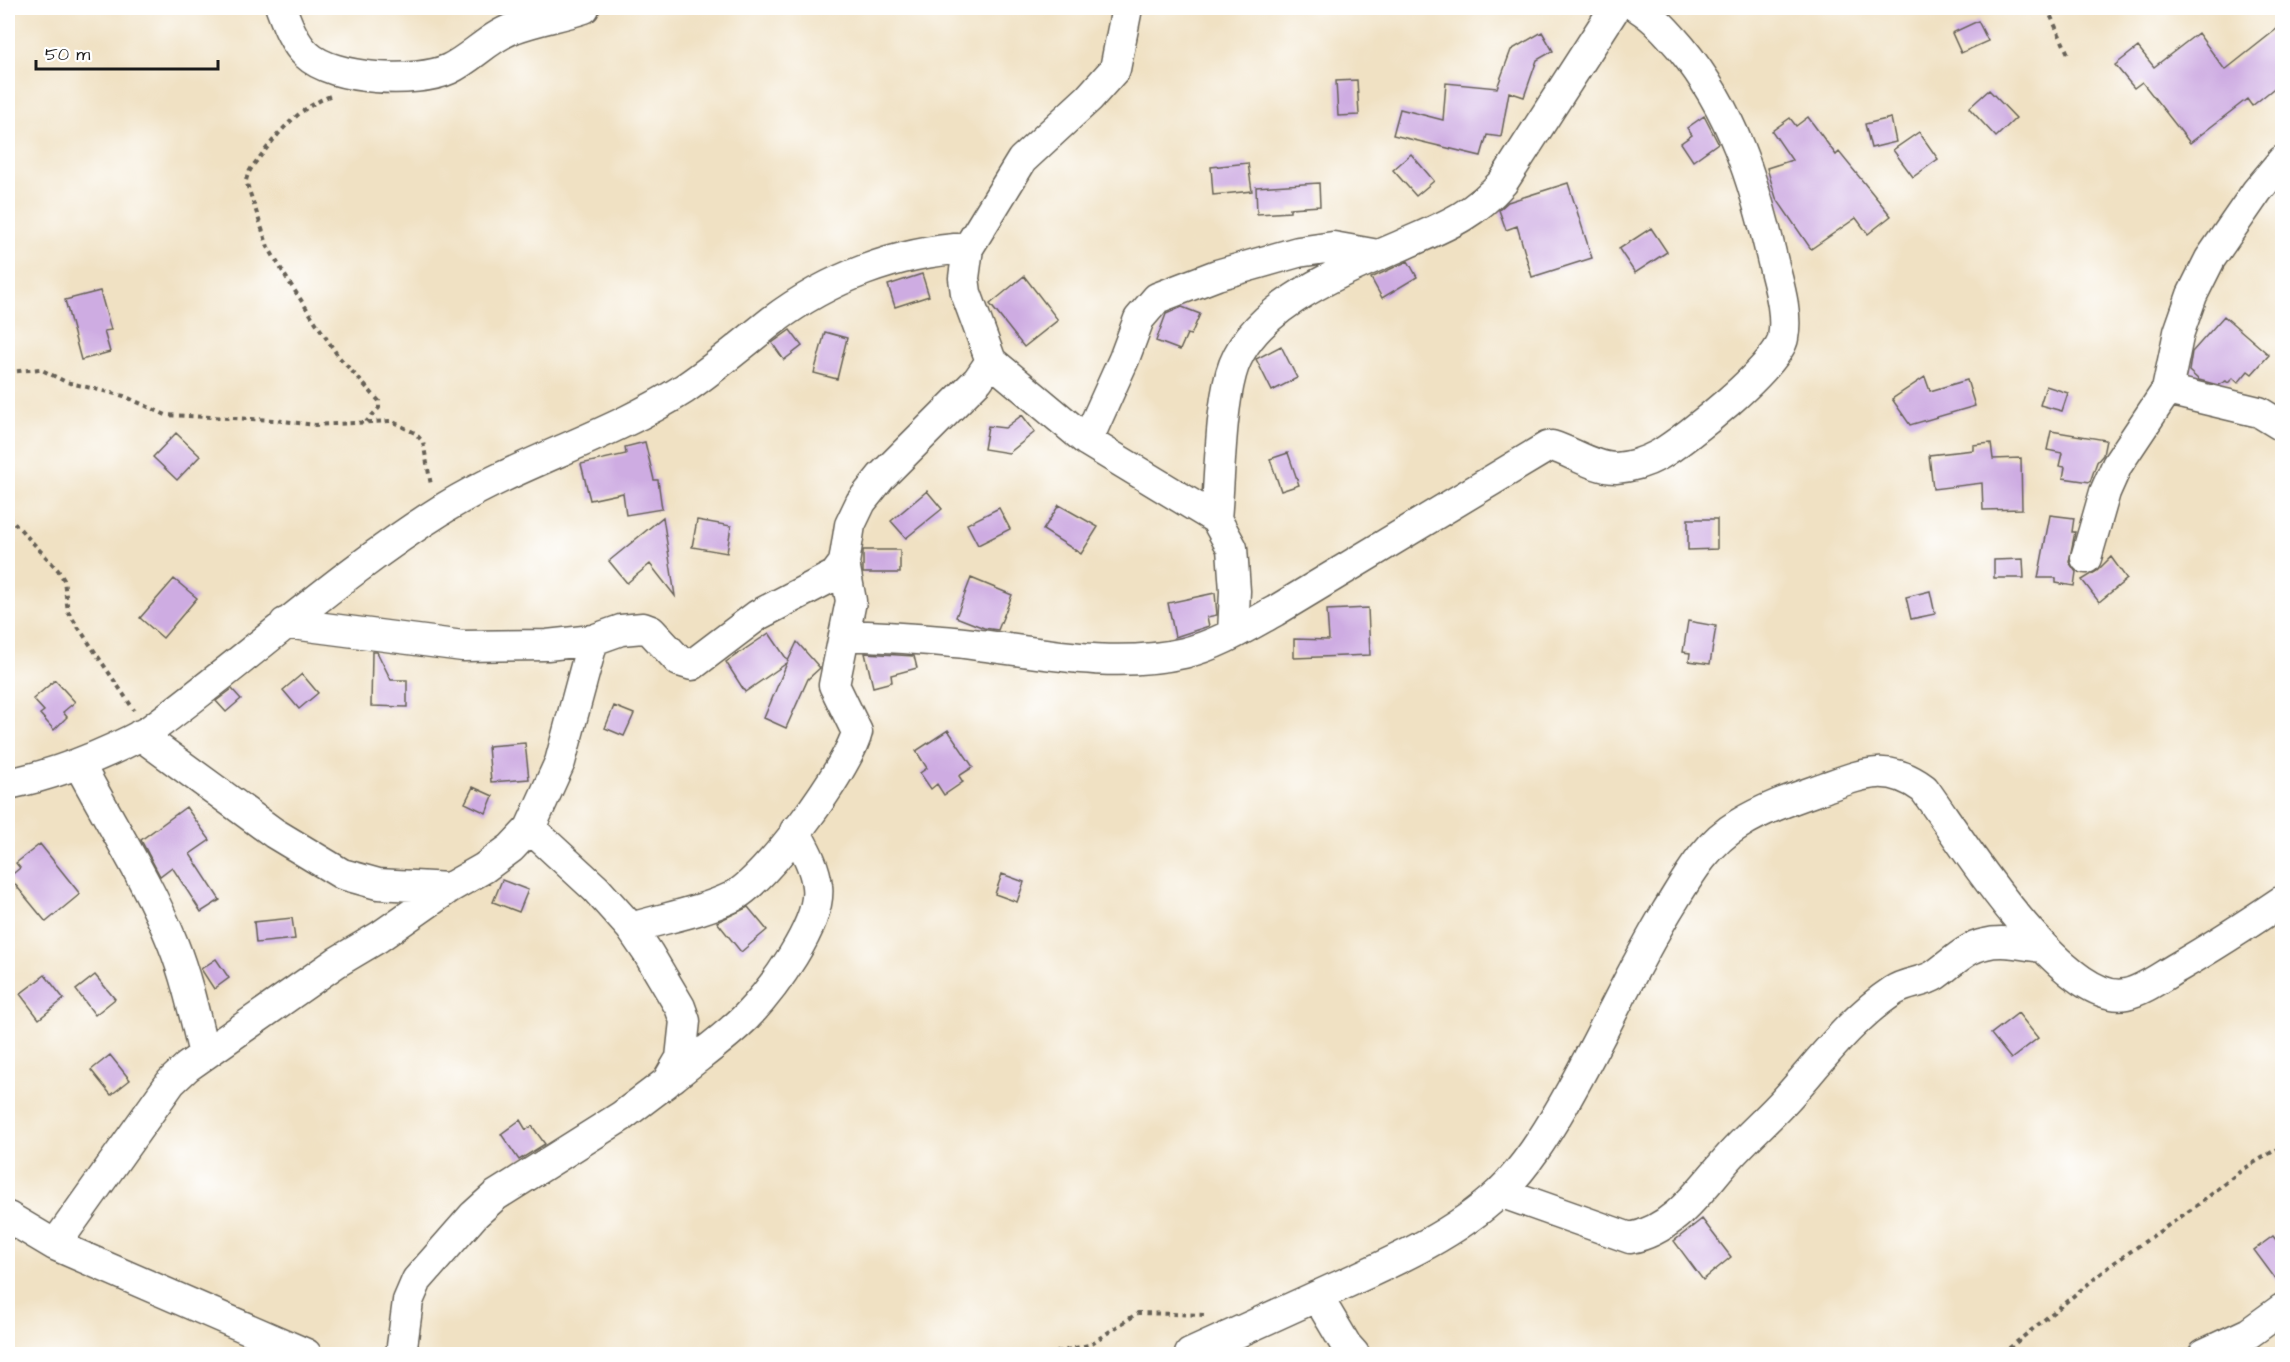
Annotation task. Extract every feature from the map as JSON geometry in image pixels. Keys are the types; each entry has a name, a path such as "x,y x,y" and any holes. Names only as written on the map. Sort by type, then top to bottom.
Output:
{"street":[{"path":"281,8 292,32 308,56 320,64 344,73 381,77 424,76 449,69 488,40 514,27 562,16 584,8"},
{"path":"1127,8 1115,69 1089,98 1022,160 968,248 964,278 966,293 991,361 1087,441 1216,519 1232,548 1235,591 1233,634"},
{"path":"1216,519 1228,393 1232,372 1244,349 1279,309 1336,274 1462,218 1483,204 1503,182 1615,8"},
{"path":"845,635 933,639 1063,657 1110,660 1156,658 1186,652 1233,634 1546,447 1552,446 1614,468 1635,465 1660,454 1761,372 1779,351 1783,338 1782,297 1767,236 1740,146 1728,118 1692,62 1651,16 1639,8"},
{"path":"2086,558 2105,492 2117,465 2167,390 2182,323 2192,295 2210,259 2257,191 2283,161"},
{"path":"1087,441 1124,359 1139,319 1157,298 1217,275 1298,252 1333,247 1378,255"},
{"path":"8,784 79,764 111,752 145,733 372,556 448,506 538,461 614,429 684,389 810,295 841,279 896,259 930,250 968,248"},
{"path":"632,928 732,897 759,877 795,831 855,742 857,732 834,686 851,601 844,562 850,525 861,502 881,477 978,380 991,361"},
{"path":"2167,390 2259,412 2283,426"},
{"path":"285,623 463,646 547,645 593,640 621,630 643,628 651,631 679,661 692,664 758,615 836,575 844,562"},
{"path":"55,1245 171,1082 204,1054 448,888 483,868 510,848 530,828 560,762 593,640"},
{"path":"145,733 274,833 342,874 378,884 448,888"},
{"path":"79,764 173,944 190,996 204,1054"},
{"path":"1190,1354 1414,1251 1486,1205 1515,1177 1547,1132 1600,1041 1639,958 1695,864 1711,846 1739,823 1809,793 1859,776 1892,772 1907,777 1924,789 2016,916 2043,947 2078,980 2095,990 2125,994 2156,980 2283,901"},
{"path":"530,828 597,890 632,928 669,986 685,1021 681,1058 667,1082"},
{"path":"401,1354 408,1301 417,1280 474,1215 495,1196 622,1116 667,1082 746,1017 773,983 806,931 818,888 815,872 795,831"},
{"path":"1500,1192 1630,1238 1658,1229 1695,1198 1731,1156 1789,1096 1824,1054 1892,992 1911,982 1928,979 1972,947 2000,942 2043,947"},
{"path":"8,1217 55,1245 306,1354"},
{"path":"1317,1296 1346,1345 1354,1354"},
{"path":"2204,1354 2249,1333 2283,1309"}],"path":[{"path":"2047,8 2068,56"},
{"path":"340,92 300,112 280,129 249,171 246,182 268,247 289,282 338,356 379,401 379,408 366,422"},
{"path":"8,372 40,369 66,382 124,396 166,415 273,420 315,425 391,421 415,433 425,446 431,485 448,506"},
{"path":"8,516 58,570 64,580 68,612 145,733"},
{"path":"2002,1354 2114,1263 2182,1217 2242,1170 2283,1146"},
{"path":"1048,1354 1089,1345 1138,1313 1213,1315"}],"building":[{"path":"1978,21 1988,41 1961,53 1952,33"},
{"path":"2283,24 2283,81 2252,106 2247,99 2190,143 2142,82 2134,88 2115,65 2138,47 2154,67 2198,33 2225,70"},
{"path":"1542,32 1553,51 1537,60 1524,97 1509,92 1501,137 1487,135 1481,156 1393,135 1400,109 1443,120 1446,83 1497,88 1511,50"},
{"path":"1357,80 1359,115 1338,116 1336,81"},
{"path":"1989,90 2016,118 1996,137 1969,108"},
{"path":"1704,116 1718,143 1693,161 1681,143 1692,135 1687,128"},
{"path":"1808,117 1836,155 1839,152 1891,216 1868,234 1856,218 1811,249 1776,198 1767,168 1792,160 1772,131 1790,118 1796,126"},
{"path":"1891,118 1896,142 1871,148 1865,124"},
{"path":"1919,132 1938,159 1913,177 1893,150"},
{"path":"1411,154 1434,181 1416,196 1393,170"},
{"path":"1248,163 1252,191 1213,195 1211,167"},
{"path":"1319,183 1320,206 1290,208 1290,212 1257,214 1256,187"},
{"path":"1568,183 1592,258 1532,277 1517,226 1506,230 1499,210 1508,202"},
{"path":"1651,228 1667,252 1635,273 1619,249"},
{"path":"1408,261 1417,277 1382,298 1371,278"},
{"path":"922,274 929,296 895,307 888,285"},
{"path":"1024,276 1058,320 1024,347 990,304"},
{"path":"100,291 111,330 104,331 110,352 81,360 65,300"},
{"path":"1182,307 1200,314 1191,335 1187,334 1180,350 1156,341 1166,314"},
{"path":"2224,316 2269,355 2252,374 2248,371 2238,383 2233,378 2228,383 2226,381 2218,385 2199,380 2189,371 2192,352"},
{"path":"790,330 802,346 784,360 772,343"},
{"path":"825,332 847,338 837,379 814,373"},
{"path":"1281,346 1297,378 1272,391 1256,359"},
{"path":"1925,377 1930,391 1967,380 1975,406 1910,425 1892,399"},
{"path":"2046,386 2068,393 2062,411 2040,405"},
{"path":"1022,415 1035,432 1009,453 984,449 988,426 1005,428"},
{"path":"2051,431 2106,440 2103,455 2097,462 2090,482 2063,478 2065,467 2059,466 2062,453 2047,450"},
{"path":"176,433 200,456 177,480 153,457"},
{"path":"645,442 654,480 658,480 662,509 626,515 623,493 590,500 581,464 626,454 625,447"},
{"path":"1991,443 1993,459 2021,458 2022,509 1983,510 1982,483 1933,489 1929,455 1973,450 1973,445"},
{"path":"1288,453 1299,485 1281,491 1270,459"},
{"path":"927,491 942,509 906,538 891,521"},
{"path":"1059,505 1098,527 1081,554 1043,530"},
{"path":"999,508 1010,529 978,545 967,524"},
{"path":"2050,515 2074,518 2072,532 2075,532 2069,562 2076,572 2074,586 2056,583 2056,578 2038,578"},
{"path":"663,517 675,596 650,564 627,583 609,561"},
{"path":"1688,519 1717,519 1717,549 1688,550"},
{"path":"697,520 731,526 727,553 692,547"},
{"path":"863,550 900,550 900,573 863,573"},
{"path":"2111,557 2127,579 2099,602 2082,580 2097,571"},
{"path":"2023,559 2024,578 1994,578 1994,560"},
{"path":"971,578 1012,595 998,630 984,628 956,617"},
{"path":"174,579 197,598 163,638 140,618"},
{"path":"1930,591 1935,614 1911,619 1906,597"},
{"path":"1215,593 1217,615 1207,617 1209,626 1175,637 1168,603"},
{"path":"1368,608 1370,655 1294,658 1294,639 1329,640 1327,610"},
{"path":"1688,621 1716,626 1710,664 1689,661 1690,653 1683,652"},
{"path":"769,633 788,661 797,642 820,668 808,679 786,728 764,718 787,663 745,692 726,662"},
{"path":"372,652 377,652 391,680 407,680 407,707 371,706"},
{"path":"865,653 914,656 917,668 891,675 892,682 873,687"},
{"path":"302,674 318,693 299,709 283,690"},
{"path":"55,680 75,702 63,712 67,717 54,730 40,714 44,711 33,699"},
{"path":"232,689 241,699 226,712 216,701"},
{"path":"614,706 634,714 624,736 605,728"},
{"path":"948,730 973,767 959,776 963,782 944,795 937,784 931,789 920,773 927,768 916,751"},
{"path":"525,743 529,779 491,782 488,746"},
{"path":"473,787 493,796 486,813 465,803"},
{"path":"186,807 210,840 190,854 220,900 201,912 172,867 160,876 141,840"},
{"path":"40,844 80,894 46,922 9,877 20,868 16,863"},
{"path":"1002,874 1024,882 1017,902 995,894"},
{"path":"502,880 528,890 519,912 493,902"},
{"path":"748,907 767,930 741,952 717,922"},
{"path":"292,918 295,939 256,943 254,922"},
{"path":"216,959 229,978 214,989 201,969"},
{"path":"45,975 64,999 39,1019 20,994"},
{"path":"95,975 115,999 95,1015 76,990"},
{"path":"2018,1013 2038,1038 2011,1059 1991,1034"},
{"path":"110,1055 130,1080 111,1095 91,1070"},
{"path":"520,1120 526,1130 532,1126 545,1144 519,1160 501,1134"},
{"path":"1702,1219 1731,1257 1703,1280 1674,1241"},
{"path":"2273,1236 2283,1249 2283,1289 2254,1250"}]}
